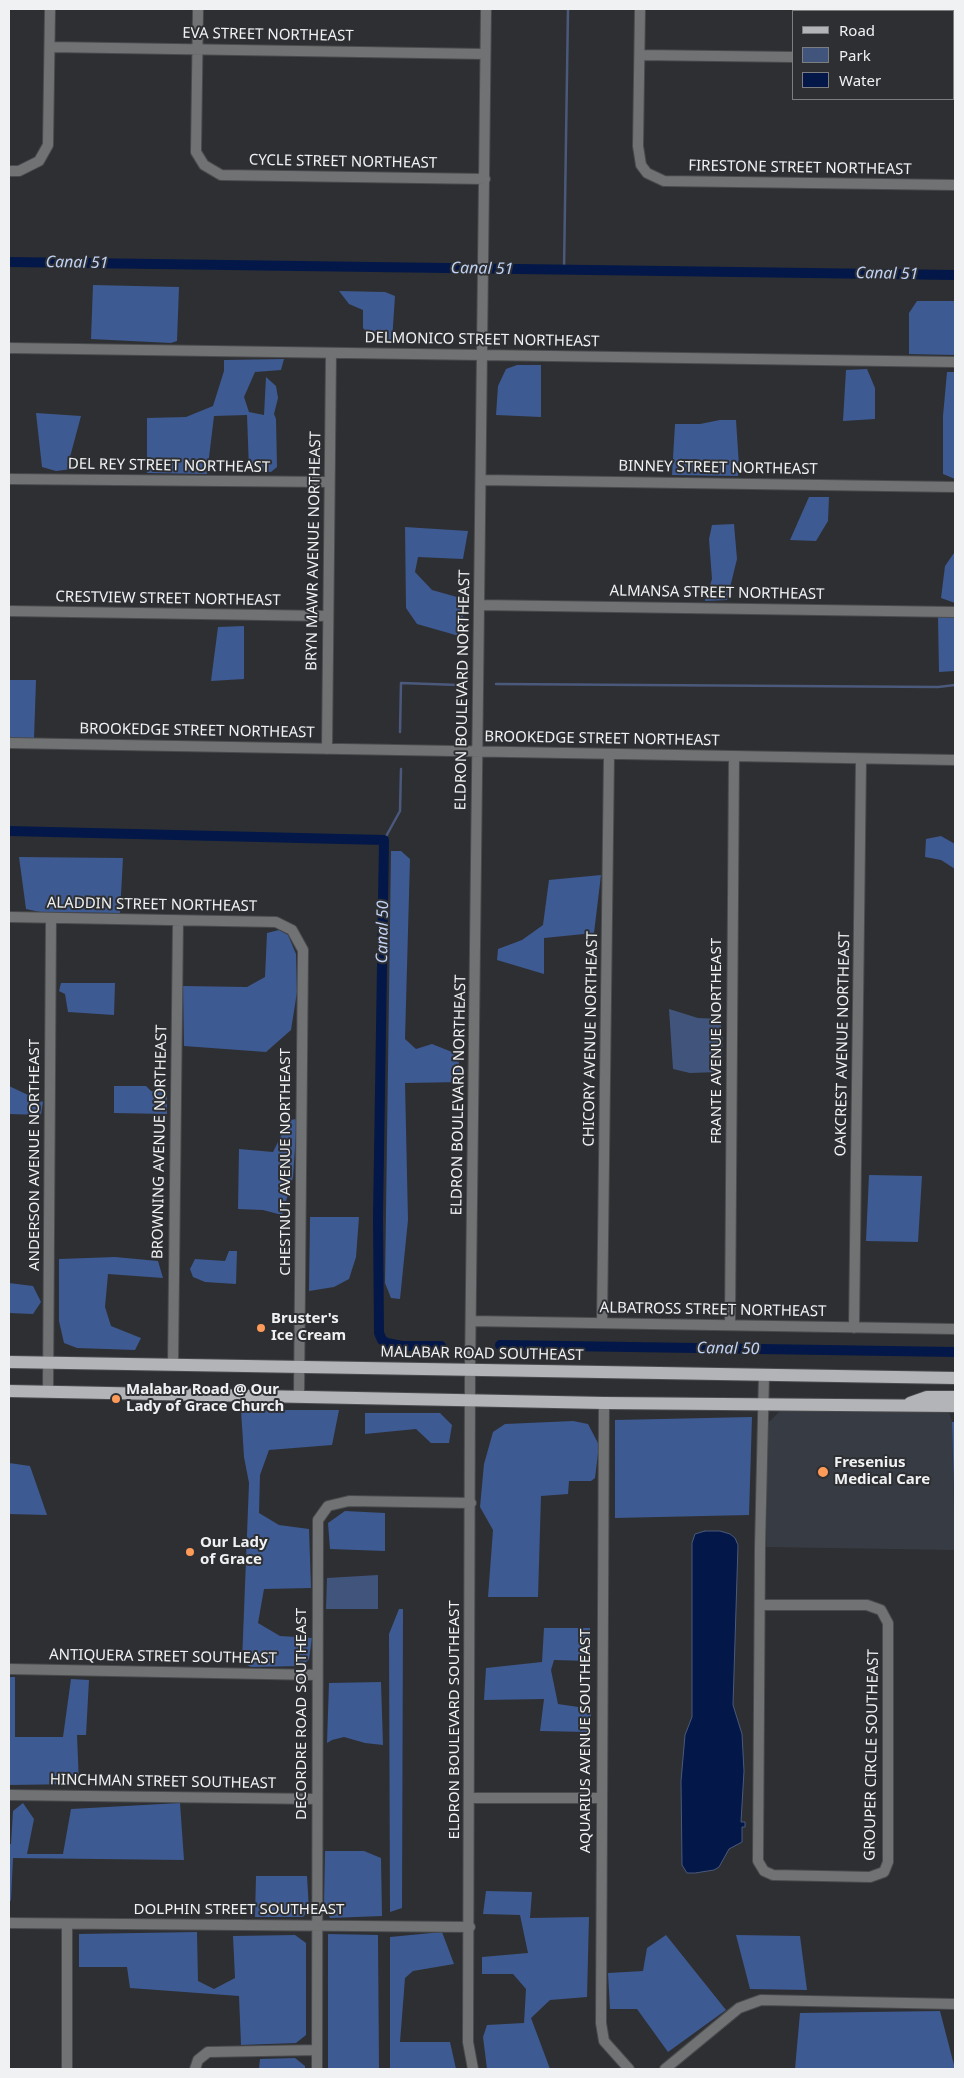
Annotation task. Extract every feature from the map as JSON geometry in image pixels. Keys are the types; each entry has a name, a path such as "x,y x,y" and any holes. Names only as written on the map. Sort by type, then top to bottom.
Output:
{"main road":[{"name":"MALABAR ROAD SOUTHEAST","path":"9,1362 955,1378"},
{"path":"9,1391 604,1403 955,1406"},
{"path":"903,1406 922,1398 955,1397"}],"street":[{"path":"9,171 19,171 39,161 48,145 50,9"},
{"path":"196,49 198,9"},
{"name":"ELDRON BOULEVARD NORTHEAST","path":"470,1371 486,9"},
{"path":"640,9 640,55 792,58"},
{"name":"EVA STREET NORTHEAST","path":"50,47 485,54"},
{"name":"CYCLE STREET NORTHEAST","path":"196,49 196,152 204,165 221,175 485,179"},
{"name":"FIRESTONE STREET NORTHEAST","path":"640,55 638,146 641,166 647,173 664,181 955,185"},
{"name":"DELMONICO STREET NORTHEAST","path":"9,348 955,362"},
{"name":"BRYN MAWR AVENUE NORTHEAST","path":"327,749 331,353"},
{"name":"DEL REY STREET NORTHEAST","path":"9,479 329,482"},
{"name":"BINNEY STREET NORTHEAST","path":"481,480 955,487"},
{"name":"ALMANSA STREET NORTHEAST","path":"479,605 955,612"},
{"name":"CRESTVIEW STREET NORTHEAST","path":"9,611 327,616"},
{"name":"BROOKEDGE STREET NORTHEAST","path":"9,743 861,760 955,760"},
{"name":"CHICORY AVENUE NORTHEAST","path":"602,1323 609,755"},
{"name":"FRANTE AVENUE NORTHEAST","path":"730,1325 734,756"},
{"name":"OAKCREST AVENUE NORTHEAST","path":"854,1328 861,760"},
{"name":"ALADDIN STREET NORTHEAST","path":"9,917 276,922 292,930"},
{"name":"ANDERSON AVENUE NORTHEAST","path":"48,1392 51,918"},
{"name":"BROWNING AVENUE NORTHEAST","path":"173,1364 178,921"},
{"name":"CHESTNUT AVENUE NORTHEAST","path":"292,930 302,950 299,1396"},
{"name":"ALBATROSS STREET NORTHEAST","path":"471,1321 955,1329"},
{"name":"ELDRON BOULEVARD SOUTHEAST","path":"470,1371 470,1927 468,2042 473,2069"},
{"name":"GROUPER CIRCLE SOUTHEAST","path":"761,1605 867,1606 881,1610 888,1623 888,1862 884,1872 870,1877 773,1875 764,1871 758,1861 763,1405 764,1375"},
{"name":"AQUARIUS AVENUE SOUTHEAST","path":"604,1403 601,2024 604,2041 630,2069"},
{"name":"DECORDRE ROAD SOUTHEAST","path":"317,2069 318,1520 328,1506 349,1501 470,1503"},
{"name":"ANTIQUERA STREET SOUTHEAST","path":"9,1669 317,1675"},
{"name":"HINCHMAN STREET SOUTHEAST","path":"9,1795 317,1799"},
{"path":"469,1798 601,1798"},
{"name":"DOLPHIN STREET SOUTHEAST","path":"9,1923 470,1927"},
{"path":"67,1924 67,2069"},
{"path":"665,2069 739,2008 761,2000 955,2004"},
{"path":"195,2069 198,2060 208,2052 317,2050"}],"shaded area":[{"path":"93,285 179,287 177,341 171,343 91,339"},
{"path":"339,291 385,292 395,296 392,341 374,339 363,328 363,310 349,304"},
{"path":"917,301 955,301 955,355 909,354 909,313"},
{"path":"284,359 281,370 255,372 244,397 249,412 264,415 266,377 276,386 278,398 274,414 276,419 277,467 271,472 249,469 247,415 214,416 207,474 147,473 147,418 186,417 213,406 224,371 224,360"},
{"path":"517,365 541,365 541,417 496,415 498,386 506,369"},
{"path":"867,369 875,388 875,419 843,421 846,370"},
{"path":"947,372 955,372 955,479 943,474 943,416"},
{"path":"36,413 81,416 70,457 72,469 56,471 42,467"},
{"path":"720,420 736,420 738,476 672,475 675,424 700,424"},
{"path":"809,497 829,497 828,521 816,541 790,540"},
{"path":"734,524 737,559 727,600 705,601 712,579 709,539 712,525"},
{"path":"405,527 468,531 463,559 418,557 415,572 432,590 464,599 462,632 459,636 417,624 406,608"},
{"path":"954,553 955,603 941,598 945,566"},
{"path":"938,617 955,617 955,671 939,672"},
{"path":"244,626 244,679 211,681 218,627"},
{"path":"9,680 36,680 34,739 9,738"},
{"path":"941,836 955,844 955,869 941,860 925,857 926,839"},
{"path":"391,851 401,851 410,859 405,1039 416,1049 432,1044 457,1054 463,1082 405,1083 408,1220 400,1299 391,1298 385,1283"},
{"path":"19,857 123,858 120,913 40,912 26,909"},
{"path":"601,875 594,933 544,938 544,974 497,960 498,949 522,940 543,925 549,880"},
{"path":"279,930 288,935 296,954 297,992 291,1030 266,1052 184,1046 183,986 247,987 265,977 267,933"},
{"path":"61,983 115,983 114,1015 68,1012 65,994 59,991"},
{"path":"9,1086 43,1102 41,1115 9,1114"},
{"path":"114,1086 146,1086 151,1091 167,1091 167,1114 114,1113"},
{"path":"297,1119 293,1177 282,1215 263,1210 238,1209 239,1149 273,1152 289,1120"},
{"path":"869,1175 922,1176 918,1242 866,1241"},
{"path":"310,1217 359,1217 356,1257 349,1279 334,1287 309,1291"},
{"path":"229,1251 237,1251 236,1284 205,1282 193,1277 190,1269 195,1259 225,1261"},
{"path":"115,1257 158,1261 163,1278 108,1274 105,1307 111,1326 141,1338 135,1350 77,1348 64,1343 59,1321 59,1259"},
{"path":"9,1283 33,1286 41,1302 33,1314 9,1313"},
{"path":"782,1409 948,1409 952,1422 955,1550 766,1547 767,1424"},
{"path":"241,1410 339,1410 332,1445 269,1450 260,1475 259,1513 279,1525 309,1529 311,1588 264,1589 258,1623 280,1636 312,1638 309,1659 302,1666 251,1667 242,1662 249,1483 244,1457"},
{"path":"365,1413 440,1413 452,1425 449,1443 431,1443 416,1429 365,1434"},
{"path":"752,1417 749,1515 615,1518 615,1420"},
{"path":"573,1421 588,1424 599,1445 595,1478 591,1481 569,1481 568,1494 541,1496 538,1597 488,1597 493,1530 480,1507 484,1464 493,1432 505,1424"},
{"path":"952,1422 955,1422 955,1522"},
{"path":"9,1463 30,1466 47,1515 9,1514"},
{"path":"345,1511 385,1513 385,1551 330,1549 328,1523"},
{"path":"399,1609 403,1609 402,1908 390,1912 389,1634"},
{"path":"544,1628 590,1628 590,1661 554,1660 551,1670 558,1704 592,1709 588,1732 540,1731 544,1699 484,1700 486,1668 542,1662"},
{"path":"9,1677 15,1677 15,1737 63,1737 71,1679 89,1680 86,1735 77,1735 79,1784 9,1785"},
{"path":"381,1682 383,1745 365,1743 344,1737 327,1743 329,1683"},
{"path":"23,1803 34,1819 27,1854 63,1854 71,1809 180,1803 184,1860 13,1858 11,1900 9,1903 9,1844 11,1844 13,1811"},
{"path":"325,1851 364,1851 381,1858 382,1916 330,1918 324,1905"},
{"path":"256,1876 307,1876 309,1910 303,1917 255,1917"},
{"path":"486,1891 532,1892 530,1918 589,1917 587,1997 550,2000 531,2018 550,2069 487,2069 483,2037 487,2025 524,2023 526,1989 513,1974 482,1974 482,1957 528,1953 520,1915 483,1914"},
{"path":"197,1932 198,1981 214,1989 235,1978 233,1936 295,1935 306,1943 306,2035 296,2043 241,2045 239,1996 130,1988 127,1967 79,1967 79,1934"},
{"path":"442,1932 454,1964 413,1971 405,1978 400,2042 450,2042 456,2069 390,2069 390,1937"},
{"path":"328,1934 378,1935 379,2069 328,2069"},
{"path":"666,1935 726,2010 668,2052 637,2009 610,2009 608,1973 643,1971 647,1948"},
{"path":"736,1935 800,1936 807,1990 750,1989"},
{"path":"940,2011 955,2069 795,2069 800,2013"},
{"path":"295,2058 305,2066 305,2069 259,2069 260,2059"}],"green space":[{"path":"669,1009 698,1018 720,1019 723,1041 719,1072 690,1073 673,1069"},
{"path":"378,1575 378,1609 326,1609 327,1578"}],"water":[{"path":"705,1531 720,1531 730,1534 735,1538 738,1545 733,1705 742,1734 744,1771 741,1822 745,1822 745,1827 742,1827 742,1842 729,1849 719,1867 714,1870 687,1873 682,1865 681,1781 685,1735 692,1717 692,1543 695,1534"}],"waterway":[{"path":"564,270 568,9"},
{"name":"Canal 51","path":"9,262 955,275"},
{"path":"400,732 401,683 459,685"},
{"path":"496,684 938,687 955,685"},
{"path":"384,840 400,811 401,769"},
{"name":"Canal 50","path":"9,831 384,840 378,1217 379,1333 382,1340 387,1343 402,1346 441,1346"},
{"name":"Canal 50","path":"500,1345 955,1352"}],"place":[{"name":"Bruster's Ice Cream","path":"261,1328"},
{"name":"Malabar Road @ Our Lady of Grace Church","path":"116,1399"},
{"name":"Fresenius Medical Care","path":"823,1472"},
{"name":"Our Lady of Grace","path":"190,1552"}]}
